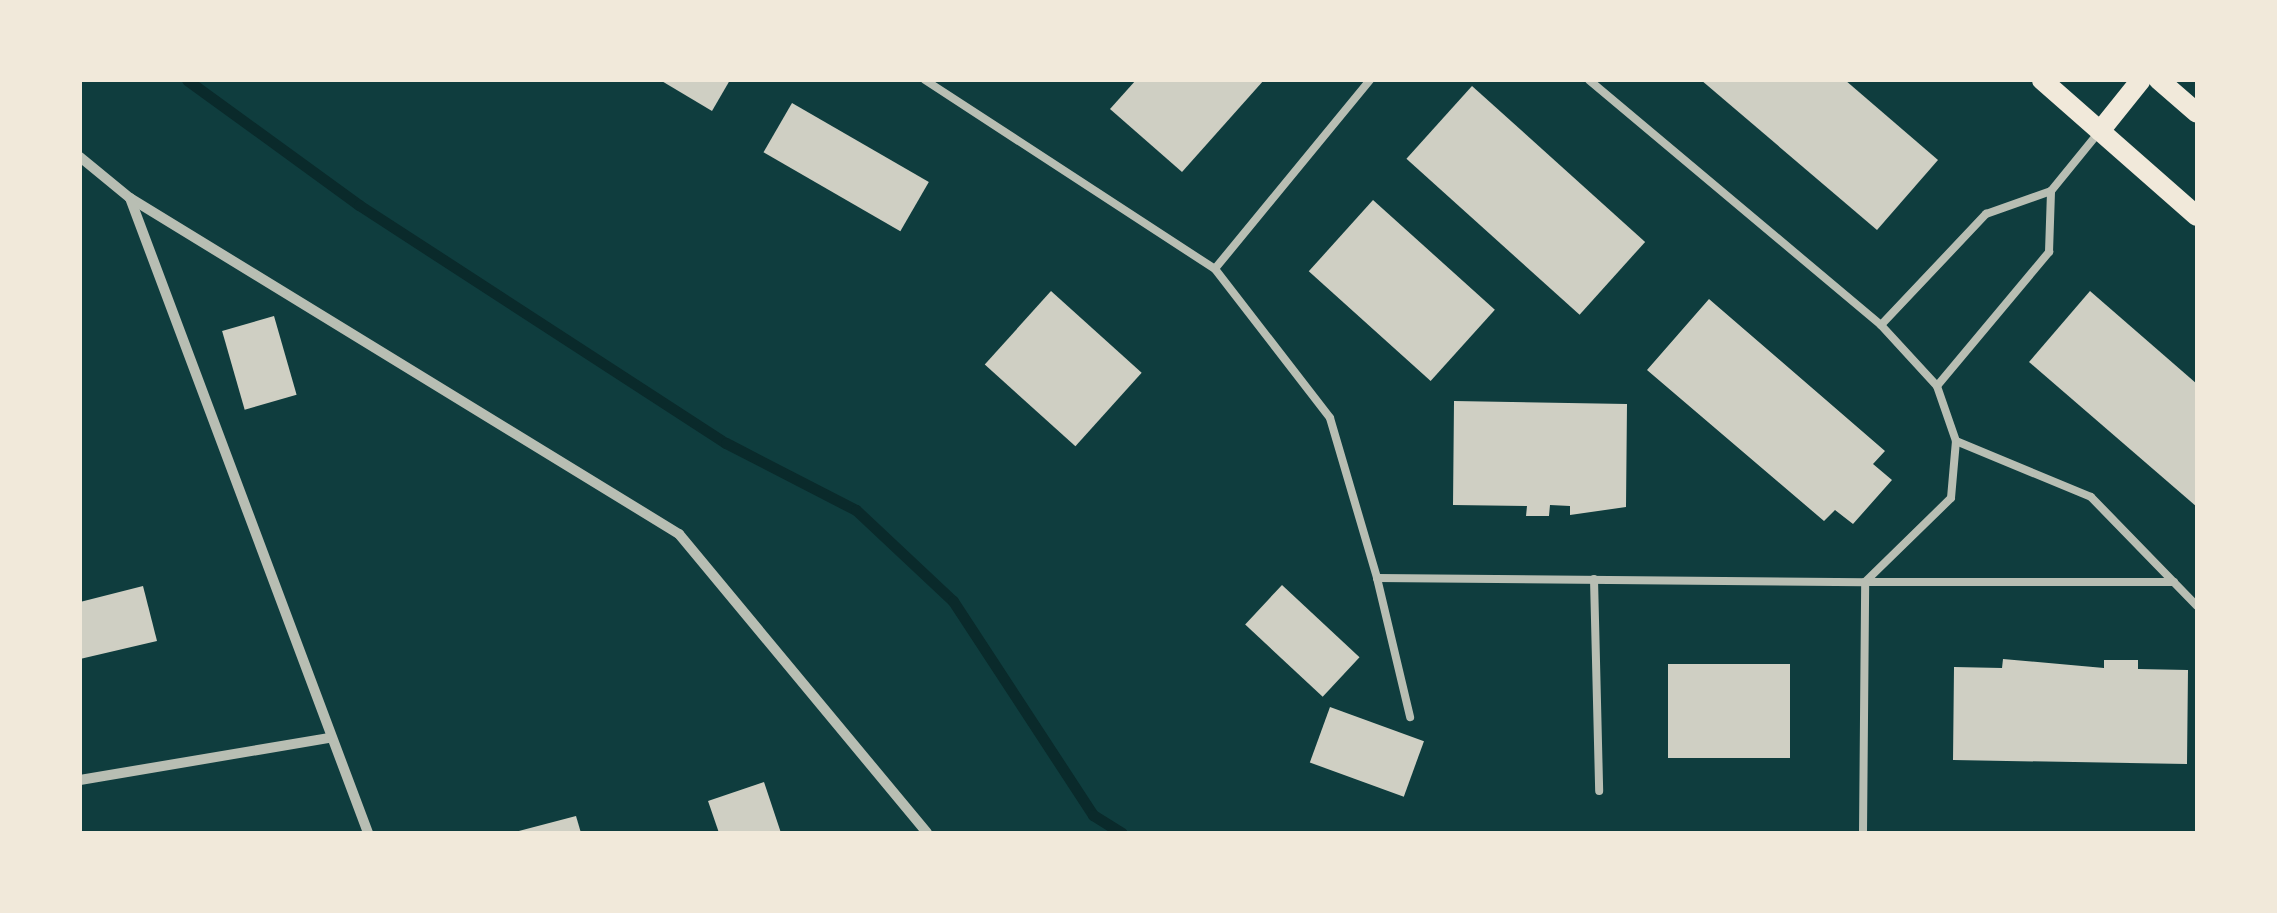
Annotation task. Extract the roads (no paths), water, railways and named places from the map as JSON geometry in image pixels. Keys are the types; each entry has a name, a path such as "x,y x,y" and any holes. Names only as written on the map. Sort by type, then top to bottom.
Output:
{"main road":[{"path":"2042,80 2197,216"},
{"path":"2100,132 2141,80"},
{"path":"2159,80 2197,113"}],"street":[{"path":"80,157 130,198 679,534 927,833"},
{"path":"130,198 368,833"},
{"path":"80,780 330,738"}],"lane":[{"path":"925,80 1215,269 1330,418 1377,578 1410,718"},
{"path":"1589,80 1881,325 1937,386 1956,441 1951,498 1865,582 1863,833"},
{"path":"1215,269 1366,81"},
{"path":"1881,325 1986,214 2051,191 2100,132"},
{"path":"1937,386 2049,252 2051,191"},
{"path":"1956,441 2091,497 2197,606"},
{"path":"1377,578 2174,582"},
{"path":"1594,579 1598,791"}],"waterway":[{"path":"187,80 359,205 726,443 856,510 953,601 1093,815 1122,833"}]}
